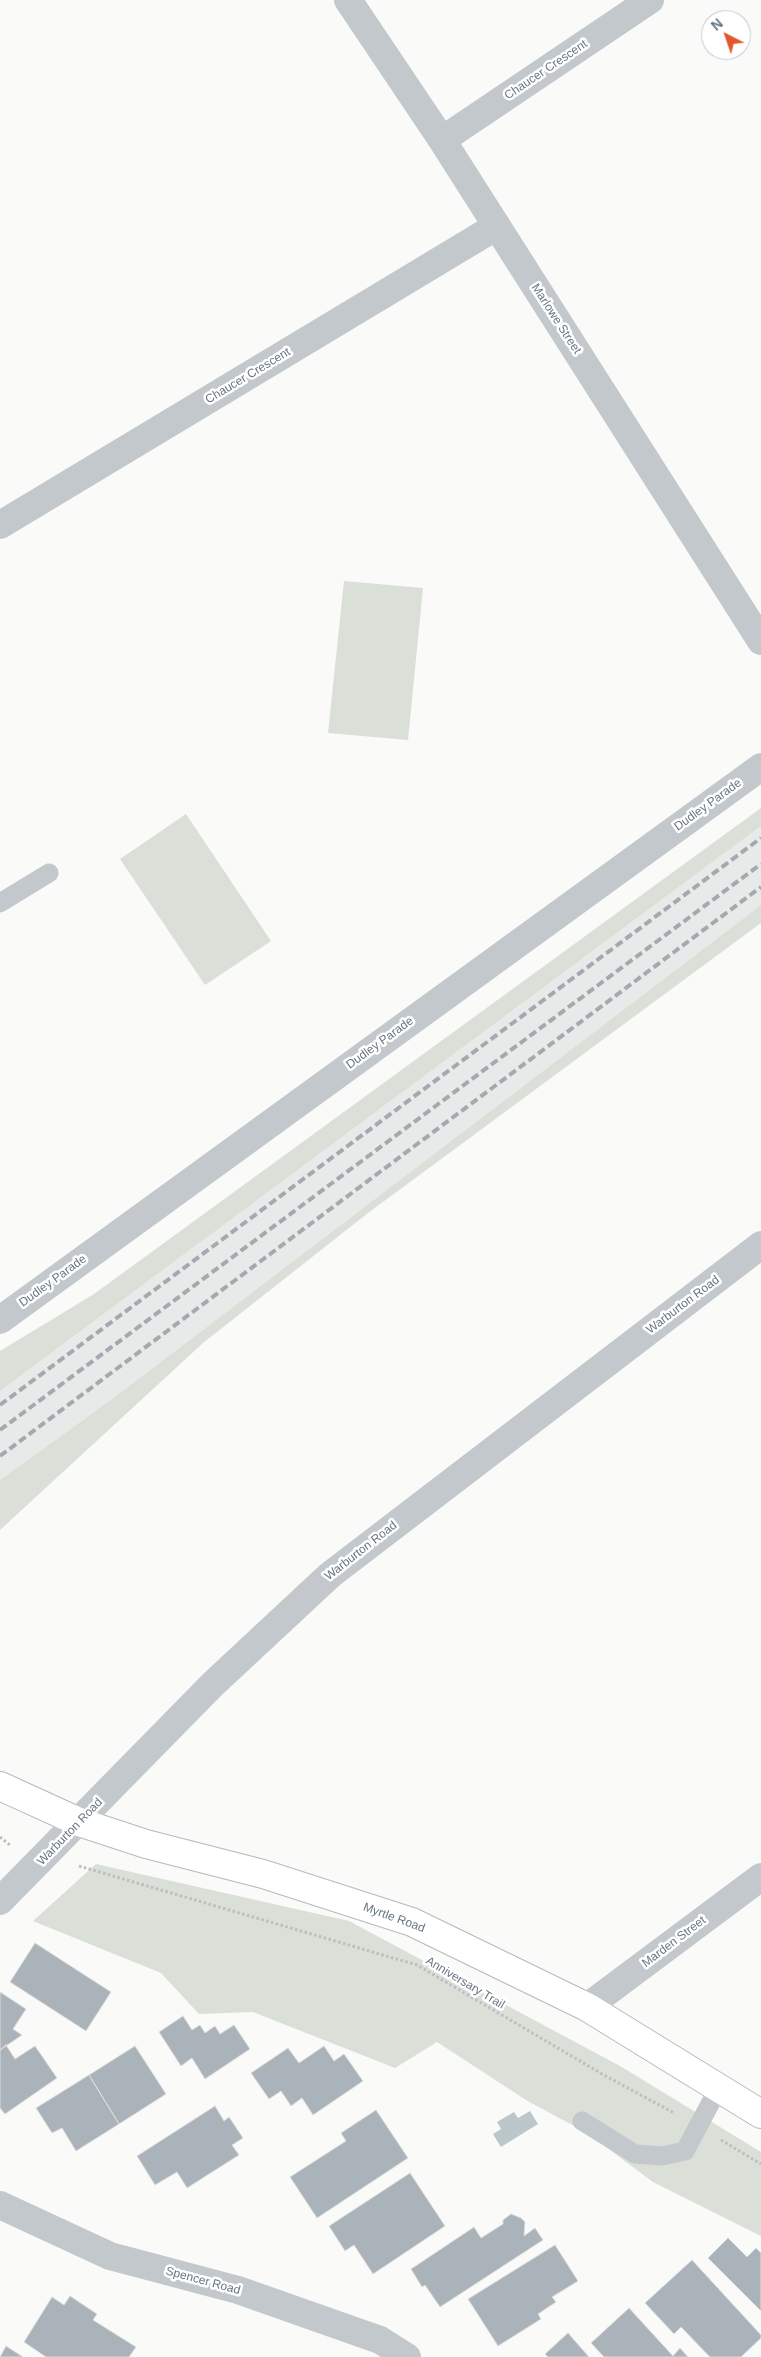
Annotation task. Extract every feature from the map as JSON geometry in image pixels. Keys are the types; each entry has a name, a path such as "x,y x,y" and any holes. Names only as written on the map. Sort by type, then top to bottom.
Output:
{"street":[{"name":"Marlowe Street","path":"348,0 442,140 761,641"},
{"name":"Chaucer Crescent","path":"442,140 650,0"},
{"name":"Chaucer Crescent","path":"0,525 497,226"},
{"name":"Dudley Parade","path":"0,1320 761,767"},
{"name":"Warburton Road","path":"0,1901 214,1684 330,1574 761,1245"},
{"name":"Myrtle Road","path":"0,1786 79,1822 146,1844 263,1874 412,1922 587,2007 761,2114"},
{"name":"Marden Street","path":"587,2007 761,1877"},
{"name":"Spencer Road","path":"0,2205 110,2256 238,2290 380,2340 407,2357"}],"lane":[{"path":"0,903 49,873"},
{"path":"582,2121 634,2154 662,2156 685,2151 719,2087"}],"path":[{"name":"Anniversary Trail","path":"46,1856 417,1965 602,2074 698,2126 761,2164"}],"shaded area":[{"path":"344,581 423,588 408,740 328,733"},
{"path":"761,808 761,826 0,1391 0,1351 94,1294"},
{"path":"186,814 271,941 205,985 120,859"},
{"path":"761,826 761,905 116,1396 0,1480 0,1391"},
{"path":"761,905 761,923 368,1213 203,1343 0,1530 0,1480 116,1396"},
{"path":"96,1864 349,1921 620,2066 761,2152 761,2236 653,2182 587,2133 526,2100 437,2042 395,2068 253,2012 199,2014 161,1973 33,1921"},
{"path":"530,2111 538,2124 501,2147 493,2134 501,2129 497,2122 514,2112 518,2118"}],"building":[{"path":"35,1943 111,1992 86,2031 10,1982"},
{"path":"0,1992 26,2009 13,2029 22,2035 0,2050"},
{"path":"183,2016 192,2030 200,2025 205,2033 215,2026 220,2034 234,2025 250,2049 205,2079 192,2058 181,2066 159,2032"},
{"path":"6,2045 15,2059 35,2046 57,2078 5,2114 0,2108 0,2050"},
{"path":"135,2046 166,2094 119,2124 89,2075"},
{"path":"324,2046 334,2061 344,2054 363,2081 313,2115 302,2098 291,2106 281,2091 269,2099 251,2073 288,2048 299,2063"},
{"path":"89,2075 119,2124 76,2151 62,2128 52,2133 36,2108"},
{"path":"215,2106 224,2121 229,2117 243,2138 232,2145 239,2155 187,2188 177,2172 155,2185 137,2156"},
{"path":"376,2110 408,2158 317,2218 290,2177 346,2141 341,2133"},
{"path":"410,2173 445,2226 373,2274 354,2245 345,2251 329,2226"},
{"path":"511,2214 525,2222 524,2236 535,2228 543,2240 440,2307 425,2285 422,2287 411,2269 474,2227 481,2238 503,2224 503,2220"},
{"path":"728,2238 747,2257 756,2248 761,2253 761,2311 708,2258"},
{"path":"555,2245 578,2281 552,2297 556,2302 538,2314 541,2319 498,2346 468,2299"},
{"path":"692,2260 761,2335 761,2338 741,2357 710,2357 681,2327 674,2334 645,2303"},
{"path":"70,2296 97,2314 93,2320 136,2347 129,2357 46,2357 24,2342 52,2297 64,2305"},
{"path":"629,2308 673,2356 680,2348 688,2357 604,2357 591,2343"},
{"path":"568,2333 589,2357 548,2357 545,2354"},
{"path":"6,2346 23,2357 0,2357"}],"railway":[{"path":"0,1405 761,838"},
{"path":"0,1430 761,864"},
{"path":"0,1456 761,887"}]}
